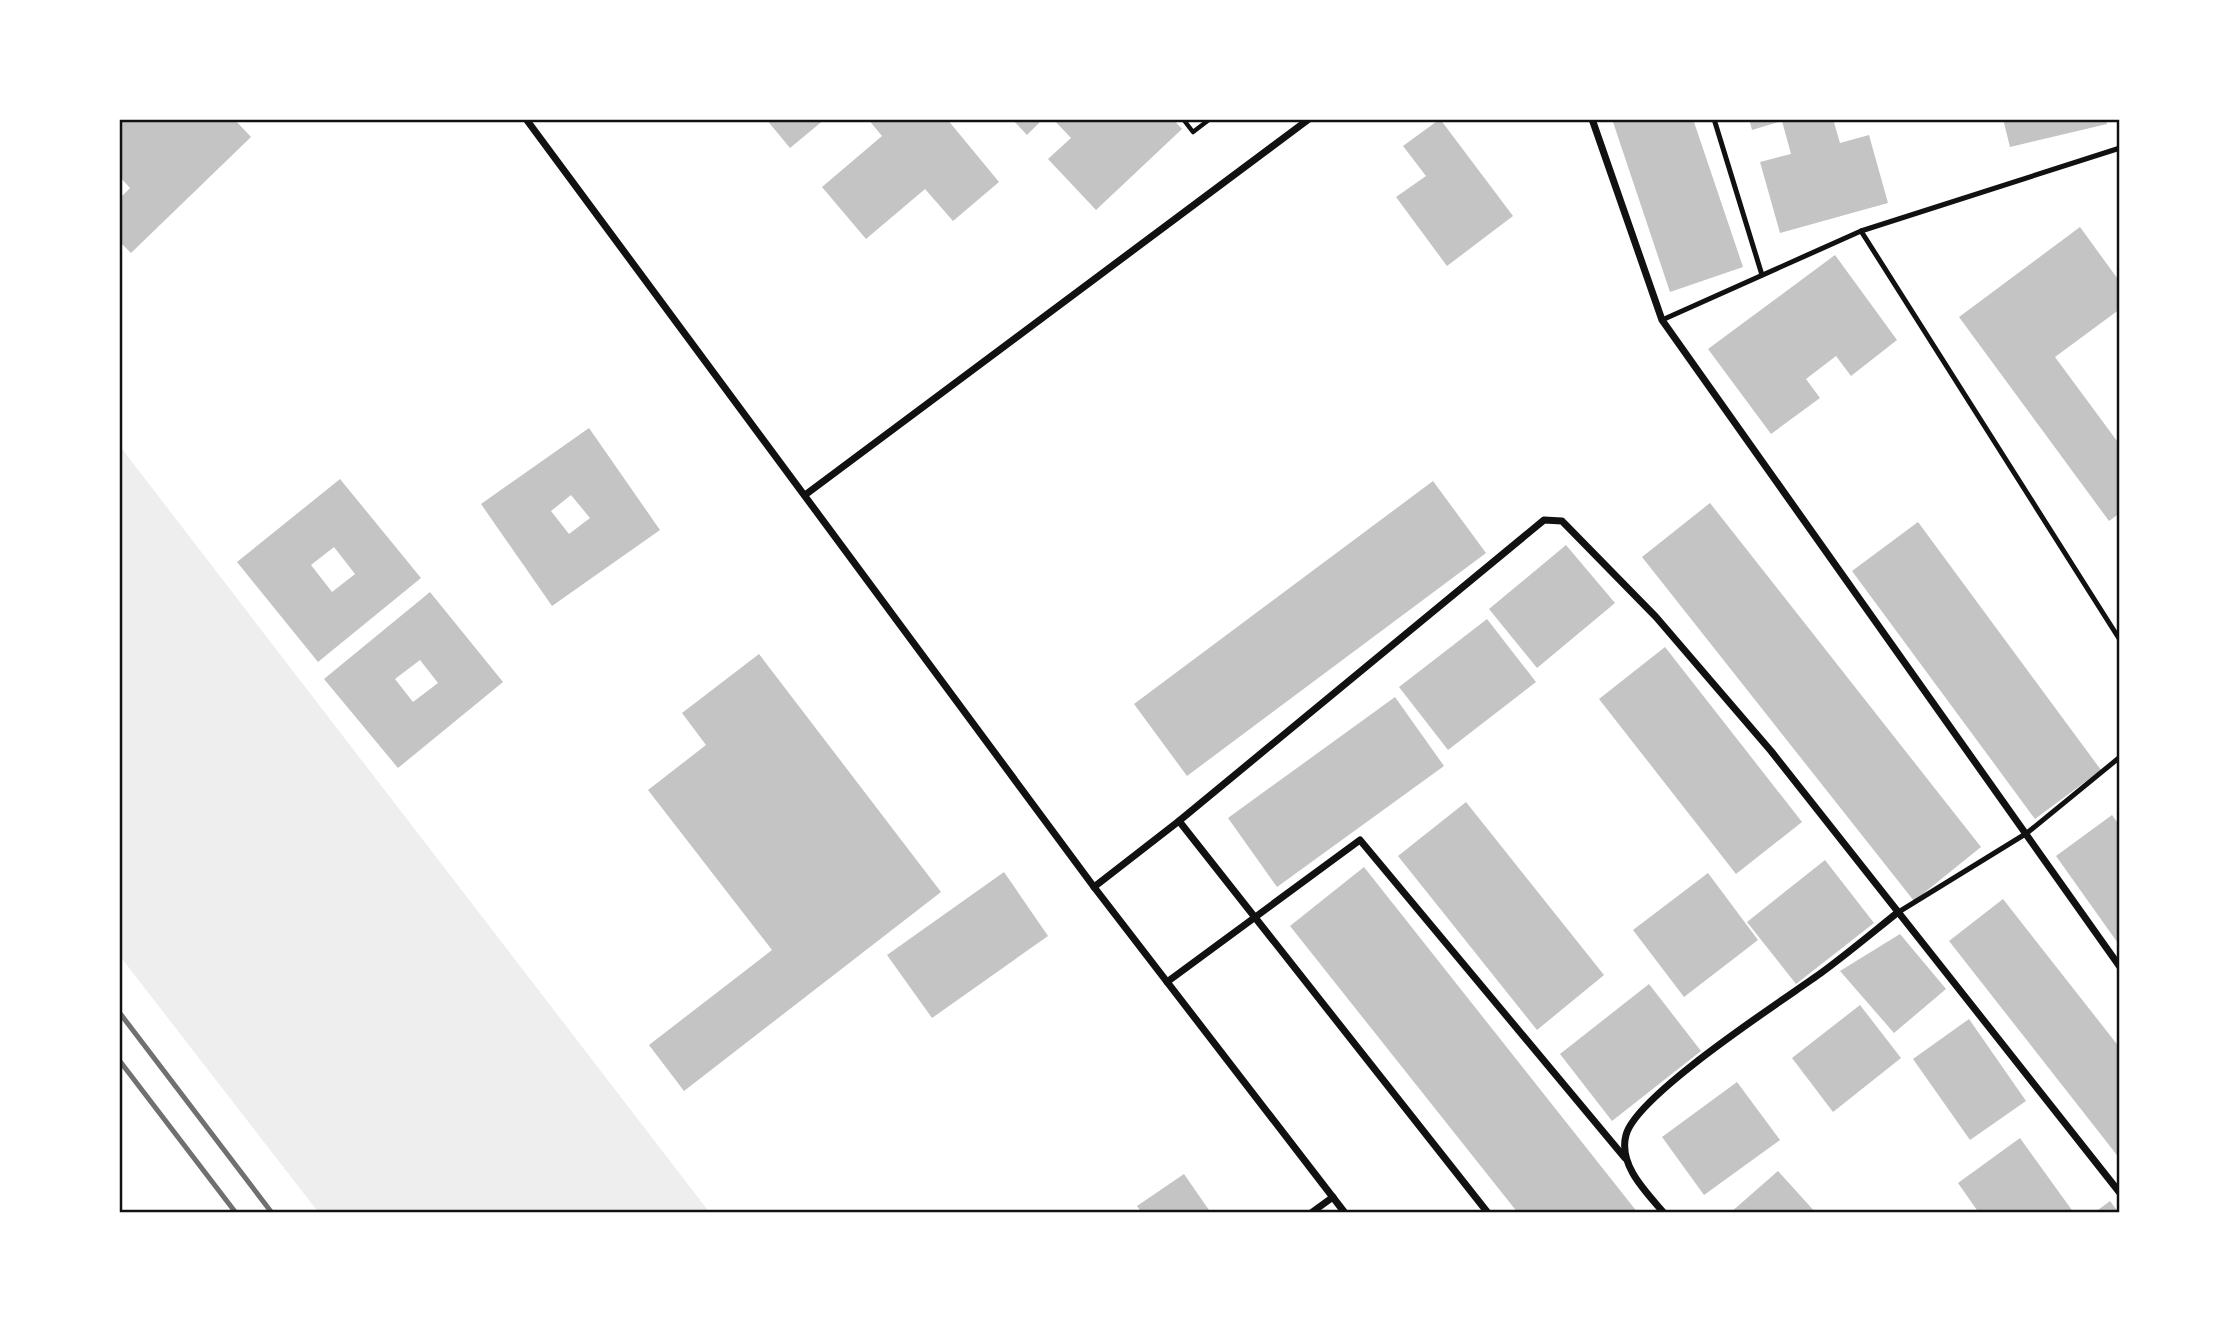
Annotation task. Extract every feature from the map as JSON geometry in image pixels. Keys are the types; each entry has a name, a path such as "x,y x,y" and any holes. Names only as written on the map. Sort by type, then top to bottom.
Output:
{"street":[{"path":"526,119 1094,887 1345,1213"},
{"path":"805,495 1309,119"},
{"path":"1592,119 1662,320 2120,967"},
{"path":"1094,887 1179,821 1544,520 1562,521 1656,617 1771,751 2120,1194"},
{"path":"1179,821 1489,1213"},
{"path":"1167,982 1360,840 1625,1158 1642,1188 1664,1213"},
{"path":"1625,1158 1626,1135 1636,1115 1680,1076 1897,914"},
{"path":"1311,1213 1332,1197"}],"lane":[{"path":"1714,119 1762,275"},
{"path":"1662,320 1861,230 2120,148"},
{"path":"1861,230 2120,640"},
{"path":"1897,914 2026,833 2120,757"}],"path":[{"path":"1182,119 1193,132 1210,119"}],"shaded area":[{"path":"119,445 710,1213 319,1213 119,955"}],"building":[{"path":"119,119 234,119 251,137 131,253 119,241 119,199 130,188 119,176"},
{"path":"766,119 825,119 790,148"},
{"path":"868,119 947,119 999,182 953,221 925,189 866,239 822,187 882,136"},
{"path":"1012,119 1043,119 1027,135"},
{"path":"1053,119 1173,119 1182,129 1096,210 1048,159 1071,138"},
{"path":"1440,119 1513,216 1447,266 1396,197 1426,176 1403,146"},
{"path":"1612,119 1693,119 1743,267 1670,292"},
{"path":"1749,119 1833,119 1840,143 1869,135 1888,203 1780,233 1760,162 1791,154 1782,121 1752,130"},
{"path":"2003,119 2106,119 2107,124 2010,147"},
{"path":"2080,227 2120,282 2120,309 2055,357 2120,445 2120,513 2109,521 1959,317"},
{"path":"1835,255 1897,340 1851,376 1836,356 1806,379 1820,398 1771,434 1708,349"},
{"path":"589,428 660,530 552,606 481,504","holes":["571,495 590,518 569,534 551,511"]},
{"path":"340,479 421,578 318,662 237,562","holes":["334,547 355,574 332,592 311,565"]},
{"path":"1433,481 1486,553 1187,776 1134,704"},
{"path":"1710,503 1981,847 1914,901 1642,557"},
{"path":"1918,522 2101,770 2035,819 1852,571"},
{"path":"1566,545 1615,603 1537,668 1489,609"},
{"path":"430,592 503,682 398,768 324,679","holes":["420,660 438,683 413,702 395,679"]},
{"path":"1487,619 1536,682 1448,750 1399,687"},
{"path":"1665,647 1802,822 1736,874 1599,699"},
{"path":"759,654 941,892 684,1091 649,1045 772,950 648,790 706,745 682,713"},
{"path":"1395,697 1444,766 1277,887 1228,818"},
{"path":"1466,802 1604,975 1537,1030 1398,856"},
{"path":"2112,815 2120,826 2120,946 2056,856"},
{"path":"1825,860 1874,923 1796,984 1747,922"},
{"path":"1364,867 1638,1213 1518,1213 1290,926"},
{"path":"1004,872 1048,936 932,1018 887,955"},
{"path":"1708,873 1758,940 1684,997 1633,930"},
{"path":"2003,899 2120,1048 2120,1159 1949,941"},
{"path":"1900,934 1946,989 1894,1033 1840,971"},
{"path":"1649,984 1701,1051 1612,1121 1560,1054"},
{"path":"1860,1005 1901,1058 1833,1112 1792,1058"},
{"path":"1969,1019 2026,1101 1970,1140 1913,1059"},
{"path":"1737,1082 1780,1140 1704,1195 1662,1137"},
{"path":"2020,1138 2074,1213 1979,1213 1958,1183"},
{"path":"1778,1171 1816,1213 1730,1213"},
{"path":"1184,1174 1211,1213 1142,1213 1137,1206"},
{"path":"2110,1201 2119,1213 2094,1213"}],"railway":[{"path":"119,1012 272,1213"},
{"path":"119,1060 236,1213"}]}
